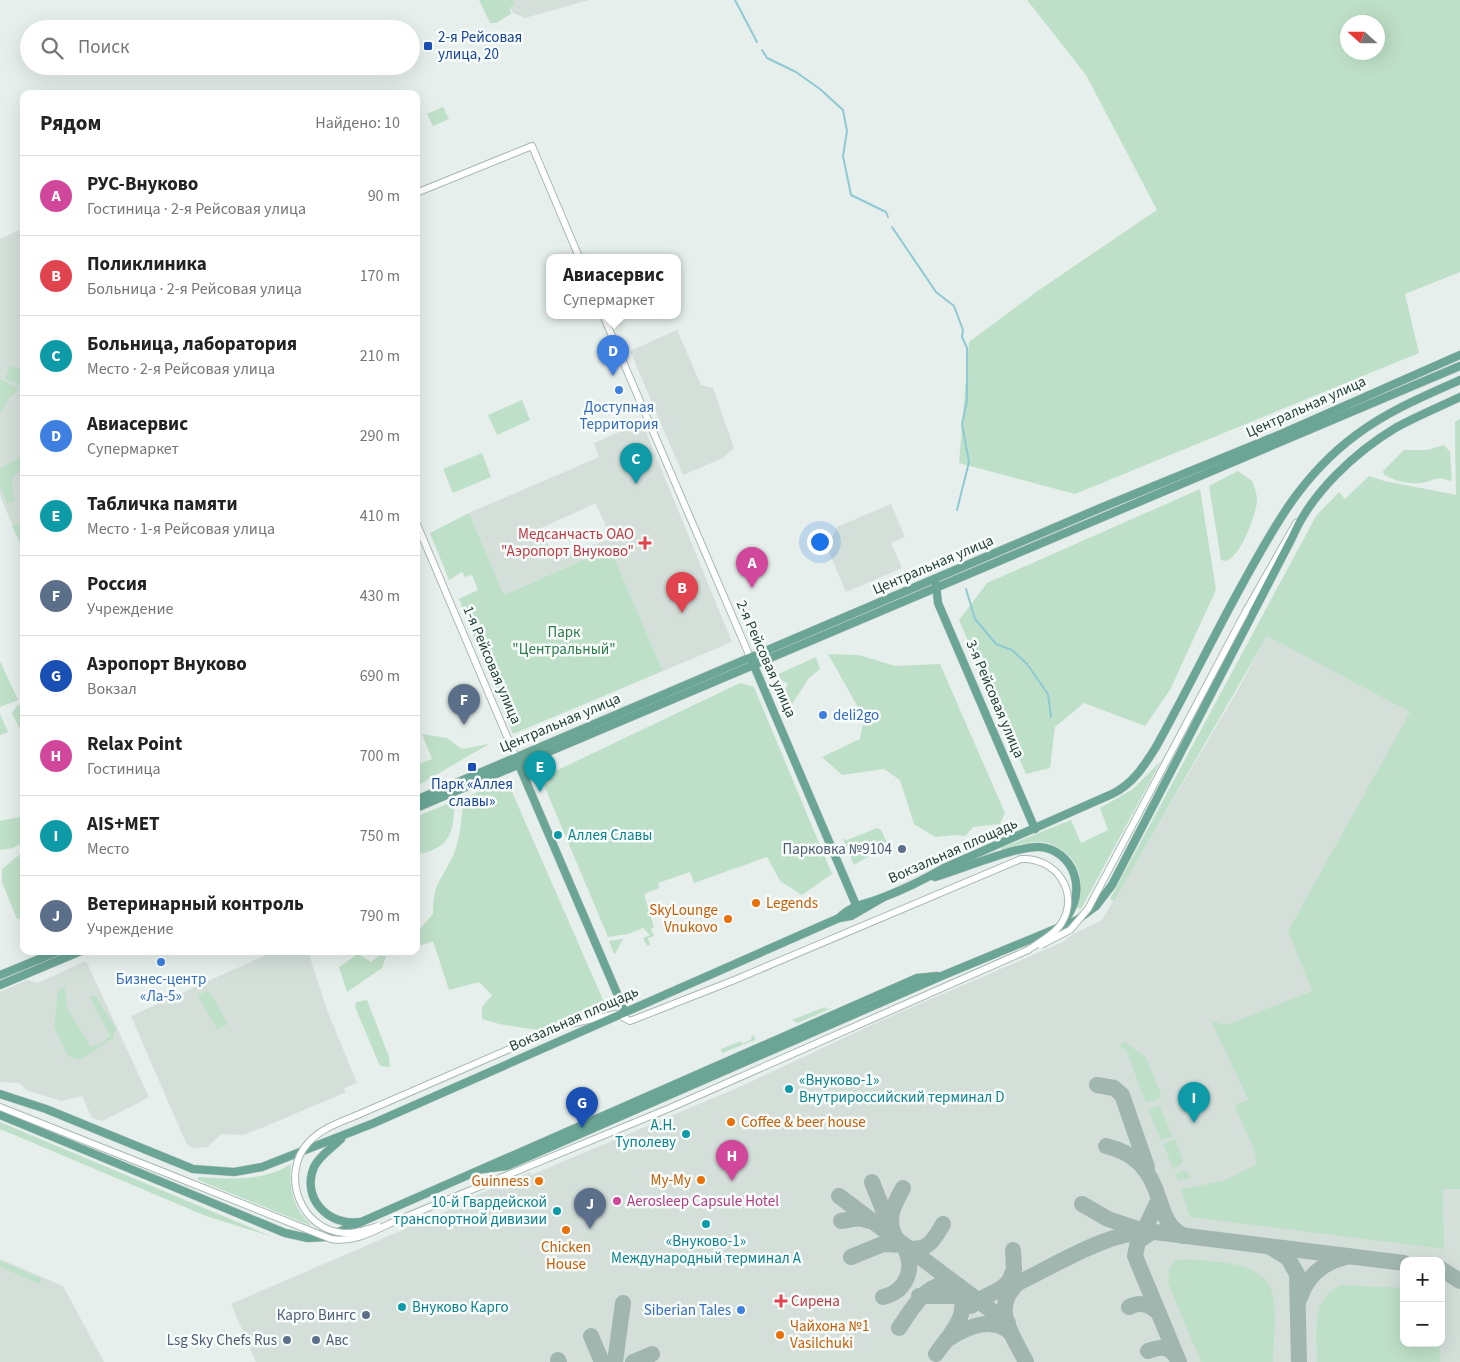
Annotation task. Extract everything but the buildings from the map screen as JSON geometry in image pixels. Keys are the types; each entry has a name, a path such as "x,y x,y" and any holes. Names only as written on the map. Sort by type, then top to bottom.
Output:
{"main road":[{"name":"Центральная улица","path":"420,806 750,657 1098,509 1281,434 1460,355"},
{"name":"Центральная улица","path":"420,798 518,761 754,665 1460,366"},
{"name":"Вокзальная площадь","path":"0,1094 46,1109 184,1166 201,1171 234,1172 262,1167 321,1145 839,918 851,916 882,898 922,881 944,868 1036,829 1118,791 1143,768 1173,717 1269,534 1290,502 1315,472 1345,444 1380,419 1460,380"},
{"path":"484,1169 507,1166 944,975 1077,920 1092,909 1112,885 1292,538 1301,517 1336,477 1371,444 1396,428 1460,397"},
{"name":"3-я Рейсовая улица","path":"936,578 935,588 938,603 1036,829"},
{"name":"2-я Рейсовая улица","path":"750,657 856,905"},
{"name":"1-я Рейсовая улица","path":"518,761 622,1013"},
{"path":"922,881 1032,847 1050,849 1059,854 1073,871 1077,894 1073,906 1058,928"},
{"name":"Вокзальная площадь","path":"839,918 846,910 856,905 882,898"},
{"path":"0,975 49,955"},
{"path":"0,984 70,955"},
{"path":"0,1115 297,1236 327,1236 378,1216 917,978 944,975"},
{"path":"804,1037 810,1025"},
{"path":"667,1097 675,1085"},
{"path":"346,1134 316,1164 311,1179 312,1195 321,1210 336,1220 356,1222 378,1216"}],"street":[{"path":"420,191 532,146 578,254"},
{"name":"2-я Рейсовая улица","path":"605,319 750,657"},
{"path":"0,1107 335,1240 361,1237 670,1108 1062,935 1084,916 1246,611 1301,517"},
{"name":"1-я Рейсовая улица","path":"420,531 518,761"},
{"path":"391,1223 344,1233 324,1227 313,1219 300,1202 296,1187 297,1164 304,1148 323,1131 565,1025 622,1013 630,1021 732,981 1021,859 1034,859 1051,866 1064,881 1068,897 1068,909 1060,926 1028,950"}],"shaded area":[{"path":"513,0 589,0 525,18 513,13 510,7 515,5"},
{"path":"20,230 20,543 0,495 0,239"},
{"path":"677,330 701,385 713,388 734,448 723,458 683,475 630,351"},
{"path":"1460,419 1460,1362 256,1362 231,1304 449,1210 454,1205 530,1172 531,1175 744,1085 880,1021 1063,942 1073,934 1102,920 1236,693 1301,573 1369,476 1384,481 1456,495 1455,422"},
{"name":"Медсанчасть ОАО \"Аэропорт Внуково\"","path":"642,422 732,642 663,671 610,548 504,595 469,513 599,457 594,443","holes":["596,503 611,538 555,561 541,528"]},
{"path":"891,504 905,537 891,543 902,568 846,592 827,548 837,527"},
{"path":"266,955 309,955 327,1010 357,1083 344,1088 346,1092 264,1127 243,1135 222,1134 207,1147 192,1148 186,1143 131,1016"},
{"path":"86,961 148,1095 148,1098 102,1121 92,1118 82,1096 61,1101 26,1090 20,1083 0,1082 0,992 27,980 38,983"},
{"path":"0,1259 63,1286 104,1362 0,1362"}],"green space":[{"path":"479,0 513,0 515,5 510,7 511,14 496,23 490,23"},
{"path":"1027,0 1460,0 1460,272 1405,294 1419,353 1075,494 959,463 969,342 1039,290 1157,210 1086,75"},
{"path":"443,107 449,119 433,126 427,114"},
{"path":"10,366 20,370 20,385 5,379"},
{"path":"0,379 19,389 9,398 0,413"},
{"path":"522,400 530,420 497,435 488,415"},
{"path":"1460,419 1460,1189 1443,1189 1444,1249 1190,1217 1181,1189 1223,1181 1257,1164 1254,1150 1235,1106 1248,1099 1211,1021 1226,1025 1312,991 1288,931 1410,712 1267,636 1114,901 1110,899 1316,516 1339,492 1345,499 1369,476 1384,481 1456,495 1455,422"},
{"path":"1444,445 1450,452 1452,481 1437,478 1420,483 1410,483 1384,475 1383,471 1404,450 1427,450"},
{"path":"482,453 491,477 453,493 443,469"},
{"path":"20,457 20,471 13,476 12,489 15,502 7,503 0,486 0,468"},
{"path":"1238,471 1252,481 1257,500 1256,507 1250,527 1239,548 1227,560 1221,560 1209,486"},
{"path":"1200,489 1216,590 1170,690 1145,726 1084,703 1055,727 1050,768 1026,774 959,620 987,583"},
{"name":"Парк \"Центральный\"","path":"469,513 504,595 610,548 663,671 513,734 459,599 478,590 472,575 465,577 462,572 449,580 430,533"},
{"path":"20,525 20,541 12,526"},
{"path":"828,654 859,655 895,666 940,664 1005,813 1000,824 973,827 965,836 935,837 914,824 900,780 884,769 842,775 822,757 860,739 864,718"},
{"path":"816,657 820,669 809,678 792,704 782,696 788,684 774,676"},
{"path":"0,661 18,700 0,707"},
{"path":"740,683 754,687 832,874 802,895 780,881 767,857 694,883 690,872 658,883 659,888 644,894 654,927 651,929 654,936 648,938 650,945 647,946 643,938 650,935 643,928 628,934 608,937 541,778"},
{"path":"20,705 20,730 12,713"},
{"path":"0,714 8,732 0,735"},
{"path":"422,734 447,738 462,749 489,744 420,784 420,764 432,759"},
{"path":"1161,761 1081,909 1076,908 1081,884 1078,869 1062,850 1043,842 1023,844 1003,851 1001,848 1071,820 1081,843 1108,830 1100,808 1133,789"},
{"path":"503,780 509,785 604,1002 538,1030 499,1024 482,1019 482,1007 492,995 479,982 449,990 433,941 420,946 420,929 433,914 436,890 457,846 463,799"},
{"path":"454,801 453,821 444,843 437,848 420,853 420,815"},
{"path":"20,817 20,844 13,848 0,850 0,821"},
{"path":"877,828 881,830 888,845 854,865 843,839 847,840"},
{"path":"20,854 20,918 17,919 2,882 2,869"},
{"path":"623,939 615,954 614,954 609,941"},
{"path":"357,955 371,962 379,956 386,956 382,968 347,992 339,967"},
{"path":"65,986 67,1008 91,1047 100,1044 110,1036 89,996 96,996 116,1029 112,1039 79,1060 68,1056 54,1027 58,990"},
{"path":"205,991 210,993 228,1024 217,1029 198,996"},
{"path":"367,1000 389,1057 390,1067 380,1066 355,1007 356,1002"},
{"path":"825,1007 826,1009 832,1008 798,1023 792,1020"},
{"path":"754,1035 755,1040 722,1053 721,1049 741,1041 742,1044 752,1039 751,1036"},
{"path":"1124,1042 1146,1057 1162,1097 1146,1103 1126,1050 1121,1048 1121,1044"},
{"path":"1159,1105 1172,1136 1161,1140 1148,1110"},
{"path":"0,1122 273,1237 206,1216 0,1129"},
{"path":"1175,1139 1183,1160 1181,1165 1173,1168 1163,1144"},
{"path":"291,1164 291,1189 293,1197 300,1212 311,1225 198,1180 198,1177 234,1179 257,1177 280,1170"},
{"path":"1184,1171 1188,1172 1191,1178 1178,1180 1175,1174"},
{"path":"1176,1260 1234,1264 1258,1273 1267,1281 1272,1292 1275,1309 1273,1362 1201,1362 1168,1283 1169,1268"},
{"path":"0,1261 42,1279 40,1284 0,1267"},
{"path":"1342,1285 1400,1288 1400,1347 1440,1347 1440,1362 1317,1362 1316,1328 1320,1307 1332,1290"}],"waterway":[{"path":"735,0 757,42"},
{"path":"762,50 767,58 796,72 820,89 843,110 847,131 843,156 851,195 886,212 888,217"},
{"path":"892,227 936,292 954,306 963,330 962,337 967,348 967,401 962,424 969,462 957,510"},
{"path":"966,589 975,619 996,644 1012,650 1027,664 1048,694 1051,717"}],"taxiway":[{"path":"1097,1085 1114,1088 1122,1095 1147,1167"},
{"path":"1106,1146 1117,1149 1134,1158 1151,1179 1159,1199 1140,1239"},
{"path":"872,1182 889,1225"},
{"path":"897,1240 893,1233 891,1220 896,1201 903,1188"},
{"path":"839,1196 1008,1323"},
{"path":"1159,1199 1170,1225 1184,1236"},
{"path":"1082,1204 1108,1219 1144,1231"},
{"path":"841,1221 859,1218 870,1221"},
{"path":"907,1248 920,1248 929,1244 943,1224"},
{"path":"1152,1232 1138,1241 1135,1256 1179,1362"},
{"path":"1026,1362 1010,1332 1007,1322 1005,1312 1010,1292 1018,1283 1067,1258 1085,1249 1121,1236 1155,1232 1400,1263"},
{"path":"851,1257 883,1244 903,1245 909,1261 907,1277 898,1289 892,1294 883,1297"},
{"path":"1272,1248 1288,1258 1297,1274 1299,1362"},
{"path":"1007,1287 1014,1269 1013,1250"},
{"path":"1300,1298 1307,1283 1317,1271 1331,1262 1346,1257"},
{"path":"1445,1272 1460,1281"},
{"path":"971,1306 1003,1287 1011,1278"},
{"path":"899,1328 916,1303 930,1290 948,1284 959,1286 962,1297 961,1315 954,1330 936,1354"},
{"path":"919,1296 972,1296"},
{"path":"615,1362 623,1303"},
{"path":"1129,1307 1145,1304 1159,1313"},
{"path":"948,1339 971,1327 987,1324 1003,1327 1010,1332"},
{"path":"591,1336 602,1362"},
{"path":"1148,1351 1164,1348 1171,1351 1177,1358"},
{"path":"633,1362 652,1354"}],"place":[{"name":"2-я Рейсовая улица, 20","path":"428,46"},
{"name":"Авиасервис","path":"613,376"},
{"name":"Доступная Территория","path":"619,390"},
{"name":"Больница, лаборатория","path":"636,484"},
{"name":"Медсанчасть ОАО \"Аэропорт Внуково\"","path":"645,543"},
{"name":"РУС-Внуково","path":"752,588"},
{"name":"Поликлиника","path":"682,613"},
{"name":"deli2go","path":"823,715"},
{"name":"Россия","path":"464,725"},
{"name":"Парк «Аллея славы»","path":"472,767"},
{"name":"Табличка памяти","path":"540,792"},
{"name":"Аллея Славы","path":"558,835"},
{"name":"Парковка №9104","path":"902,849"},
{"name":"Legends","path":"756,903"},
{"name":"SkyLounge Vnukovo","path":"728,919"},
{"name":"Бизнес-центр «Ла-5»","path":"161,962"},
{"name":"«Внуково-1» Внутрироссийский терминал D","path":"789,1089"},
{"name":"Coffee & beer house","path":"731,1122"},
{"name":"AIS+MET","path":"1194,1123"},
{"name":"Аэропорт Внуково","path":"582,1128"},
{"name":"А.Н. Туполеву","path":"686,1134"},
{"name":"Му-Му","path":"701,1180"},
{"name":"Guinness","path":"539,1181"},
{"name":"Relax Point","path":"732,1181"},
{"name":"Aerosleep Capsule Hotel","path":"617,1201"},
{"name":"10-й Гвардейской транспортной дивизии","path":"557,1211"},
{"name":"«Внуково-1» Международный терминал А","path":"706,1224"},
{"name":"Ветеринарный контроль","path":"590,1229"},
{"name":"Chicken House","path":"566,1230"},
{"name":"Сирена","path":"781,1301"},
{"name":"Внуково Карго","path":"402,1307"},
{"name":"Siberian Tales","path":"741,1310"},
{"name":"Карго Вингс","path":"366,1315"},
{"name":"Чайхона №1 Vasilchuki","path":"780,1335"},
{"name":"Lsg Sky Chefs Rus","path":"287,1340"},
{"name":"Авс","path":"316,1340"}]}
